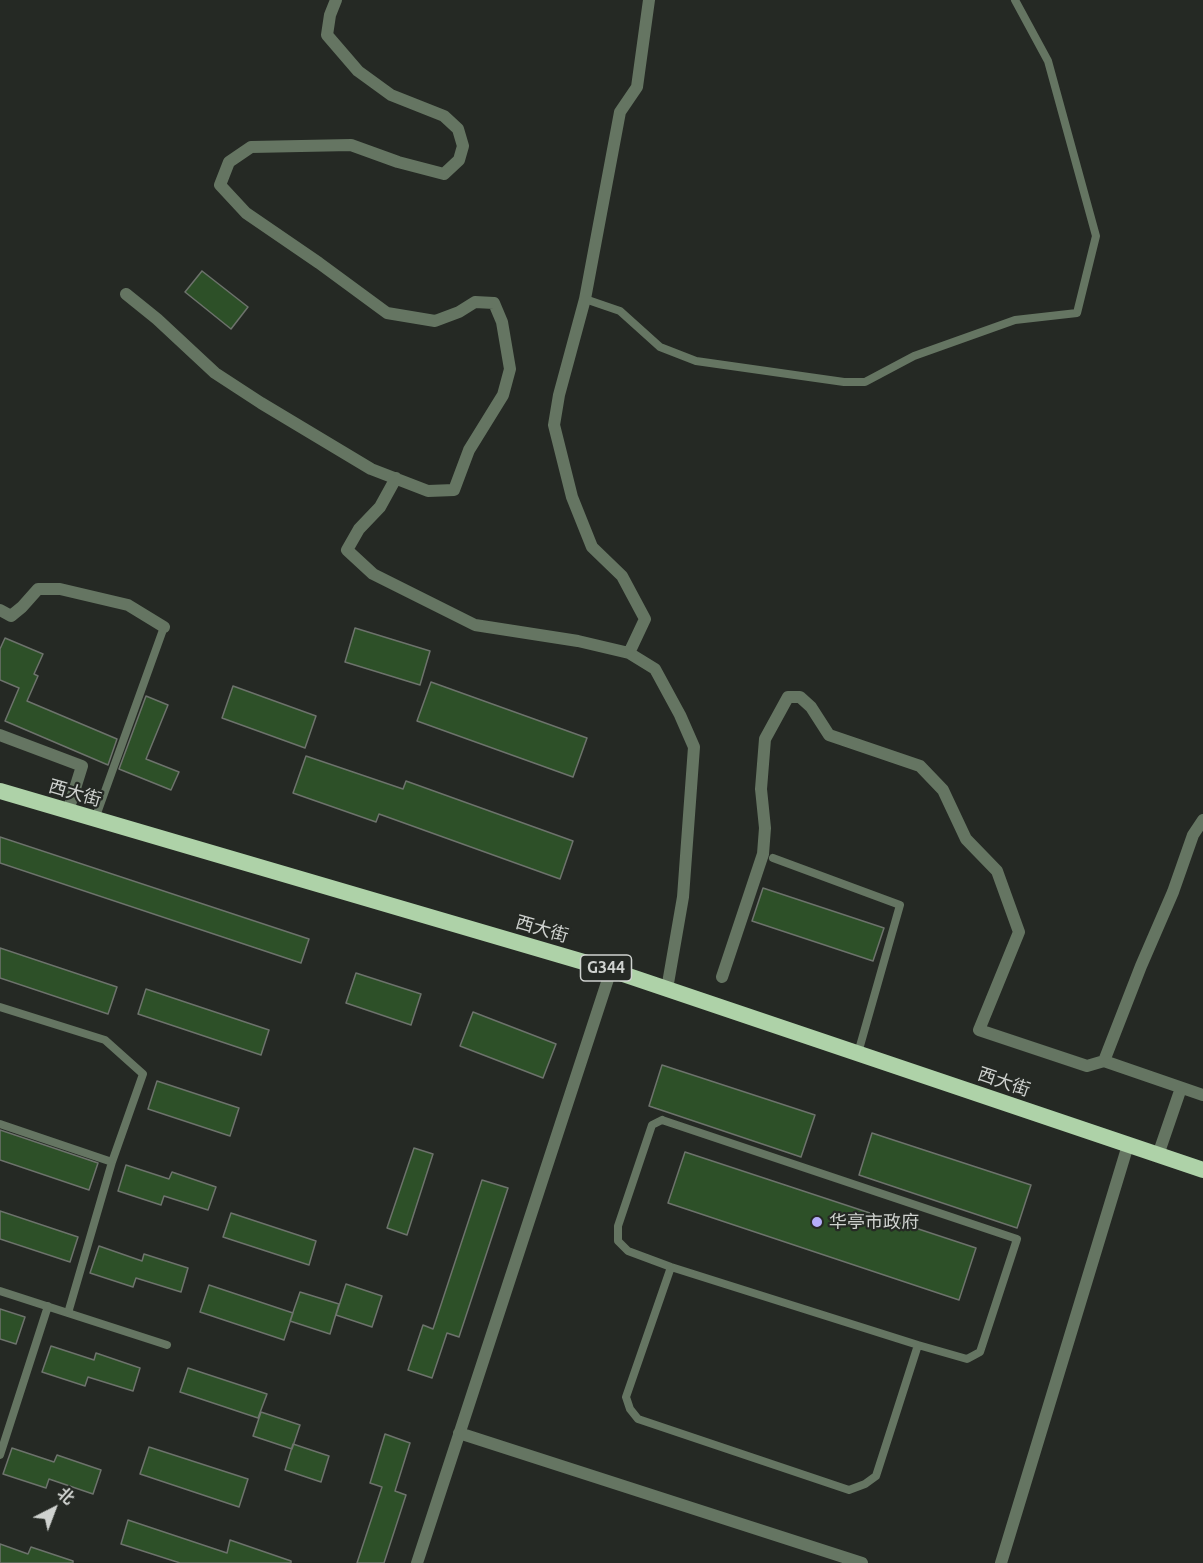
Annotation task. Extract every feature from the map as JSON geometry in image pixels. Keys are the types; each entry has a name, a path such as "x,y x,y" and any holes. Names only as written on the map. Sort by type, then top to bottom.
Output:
{"highway":[{"name":"西大街","path":"0,791 611,970 1203,1170"}],"street":[{"path":"126,294 157,319 215,373 371,468 428,491 454,490 469,450 503,395 510,369 502,322 494,303 475,302 459,312 435,321 387,313 246,213 220,185 229,162 251,147 351,145 398,162 444,174 459,160 463,146 458,129 444,116 391,94 358,71 327,35 330,15 336,0"},
{"path":"629,653 645,619 622,576 592,547 572,497 554,425 559,395 585,299 620,112 638,87 649,0"},
{"path":"396,478 380,507 359,530 347,550 373,574 475,625 578,641 629,653 656,669 694,747 683,897 667,989"},
{"path":"0,610 11,616 38,589 60,589 128,605 164,627"},
{"path":"722,977 763,854 765,828 761,789 765,739 788,697 800,697 811,706 829,735 920,766 943,790 966,839 997,871 1019,932 979,1030 1087,1066 1104,1060 1203,1095"},
{"path":"0,735 82,766 68,811"},
{"path":"1104,1060 1173,892 1193,835 1203,820"},
{"path":"417,1563 611,970"},
{"path":"1158,1155 1181,1088"},
{"path":"1001,1563 1128,1145"},
{"path":"459,1433 862,1563"}],"lane":[{"path":"585,299 620,311 660,347 696,361 844,382 865,382 914,356 1015,320 1077,313 1096,236 1048,61 1015,0"},
{"path":"94,819 164,627"},
{"path":"773,858 900,905 858,1053"},
{"path":"0,1007 105,1040 143,1074 112,1162 68,1313"},
{"path":"662,1120 1017,1239 980,1352 967,1359 671,1267 628,1251 618,1241 618,1226 652,1125 662,1120"},
{"path":"0,1124 112,1162"},
{"path":"671,1267 626,1397 630,1409 638,1419 849,1490 865,1484 876,1476 918,1345"},
{"path":"0,1291 168,1345"},
{"path":"0,1455 48,1306"}],"building":[{"path":"202,271 248,307 231,329 185,292"},
{"path":"355,628 430,651 420,685 345,662"},
{"path":"5,638 43,654 34,674 38,676 27,701 117,739 108,765 5,721 19,688 0,680 0,649"},
{"path":"431,682 587,738 573,777 417,721"},
{"path":"233,686 316,716 305,748 222,718"},
{"path":"146,696 168,705 146,759 179,772 171,790 119,769"},
{"path":"306,756 403,789 406,781 573,841 560,879 379,814 376,822 293,793"},
{"path":"0,837 309,939 301,963 0,863"},
{"path":"763,888 884,928 873,961 752,921"},
{"path":"0,948 117,987 108,1014 0,978"},
{"path":"356,973 421,994 411,1025 346,1003"},
{"path":"146,989 269,1030 261,1055 138,1014"},
{"path":"473,1012 556,1044 543,1078 460,1046"},
{"path":"662,1065 815,1115 801,1157 649,1106"},
{"path":"157,1081 239,1108 230,1136 148,1109"},
{"path":"0,1130 98,1163 89,1190 0,1160"},
{"path":"872,1133 1031,1185 1017,1228 859,1175"},
{"path":"414,1148 433,1154 407,1235 387,1228"},
{"path":"685,1152 976,1248 959,1300 668,1203"},
{"path":"126,1165 169,1179 172,1172 216,1187 208,1210 164,1196 161,1205 118,1191"},
{"path":"482,1180 508,1188 459,1337 447,1333 432,1378 408,1370 423,1325 433,1329"},
{"path":"0,1211 78,1237 70,1262 0,1239"},
{"path":"231,1213 316,1241 309,1265 223,1237"},
{"path":"99,1246 142,1261 144,1254 188,1268 181,1292 136,1278 133,1287 90,1273"},
{"path":"346,1284 382,1296 372,1327 336,1315"},
{"path":"209,1285 293,1313 284,1340 200,1312"},
{"path":"300,1292 339,1304 330,1334 290,1321"},
{"path":"0,1309 25,1317 16,1344 0,1339"},
{"path":"51,1346 94,1360 96,1353 140,1368 133,1391 88,1377 85,1386 42,1372"},
{"path":"188,1368 267,1394 258,1418 180,1392"},
{"path":"261,1412 300,1425 292,1449 253,1436"},
{"path":"385,1434 410,1443 395,1491 406,1495 384,1563 357,1563 382,1487 370,1483"},
{"path":"293,1444 329,1456 321,1482 285,1470"},
{"path":"149,1447 248,1479 239,1507 140,1474"},
{"path":"12,1448 54,1462 57,1455 101,1470 93,1494 49,1479 46,1488 3,1474"},
{"path":"128,1520 227,1553 230,1540 291,1561 291,1563 180,1563 121,1544"},
{"path":"0,1544 28,1554 31,1547 73,1561 73,1563 0,1563"}],"place":[{"name":"华亭市政府","path":"817,1222"}]}
